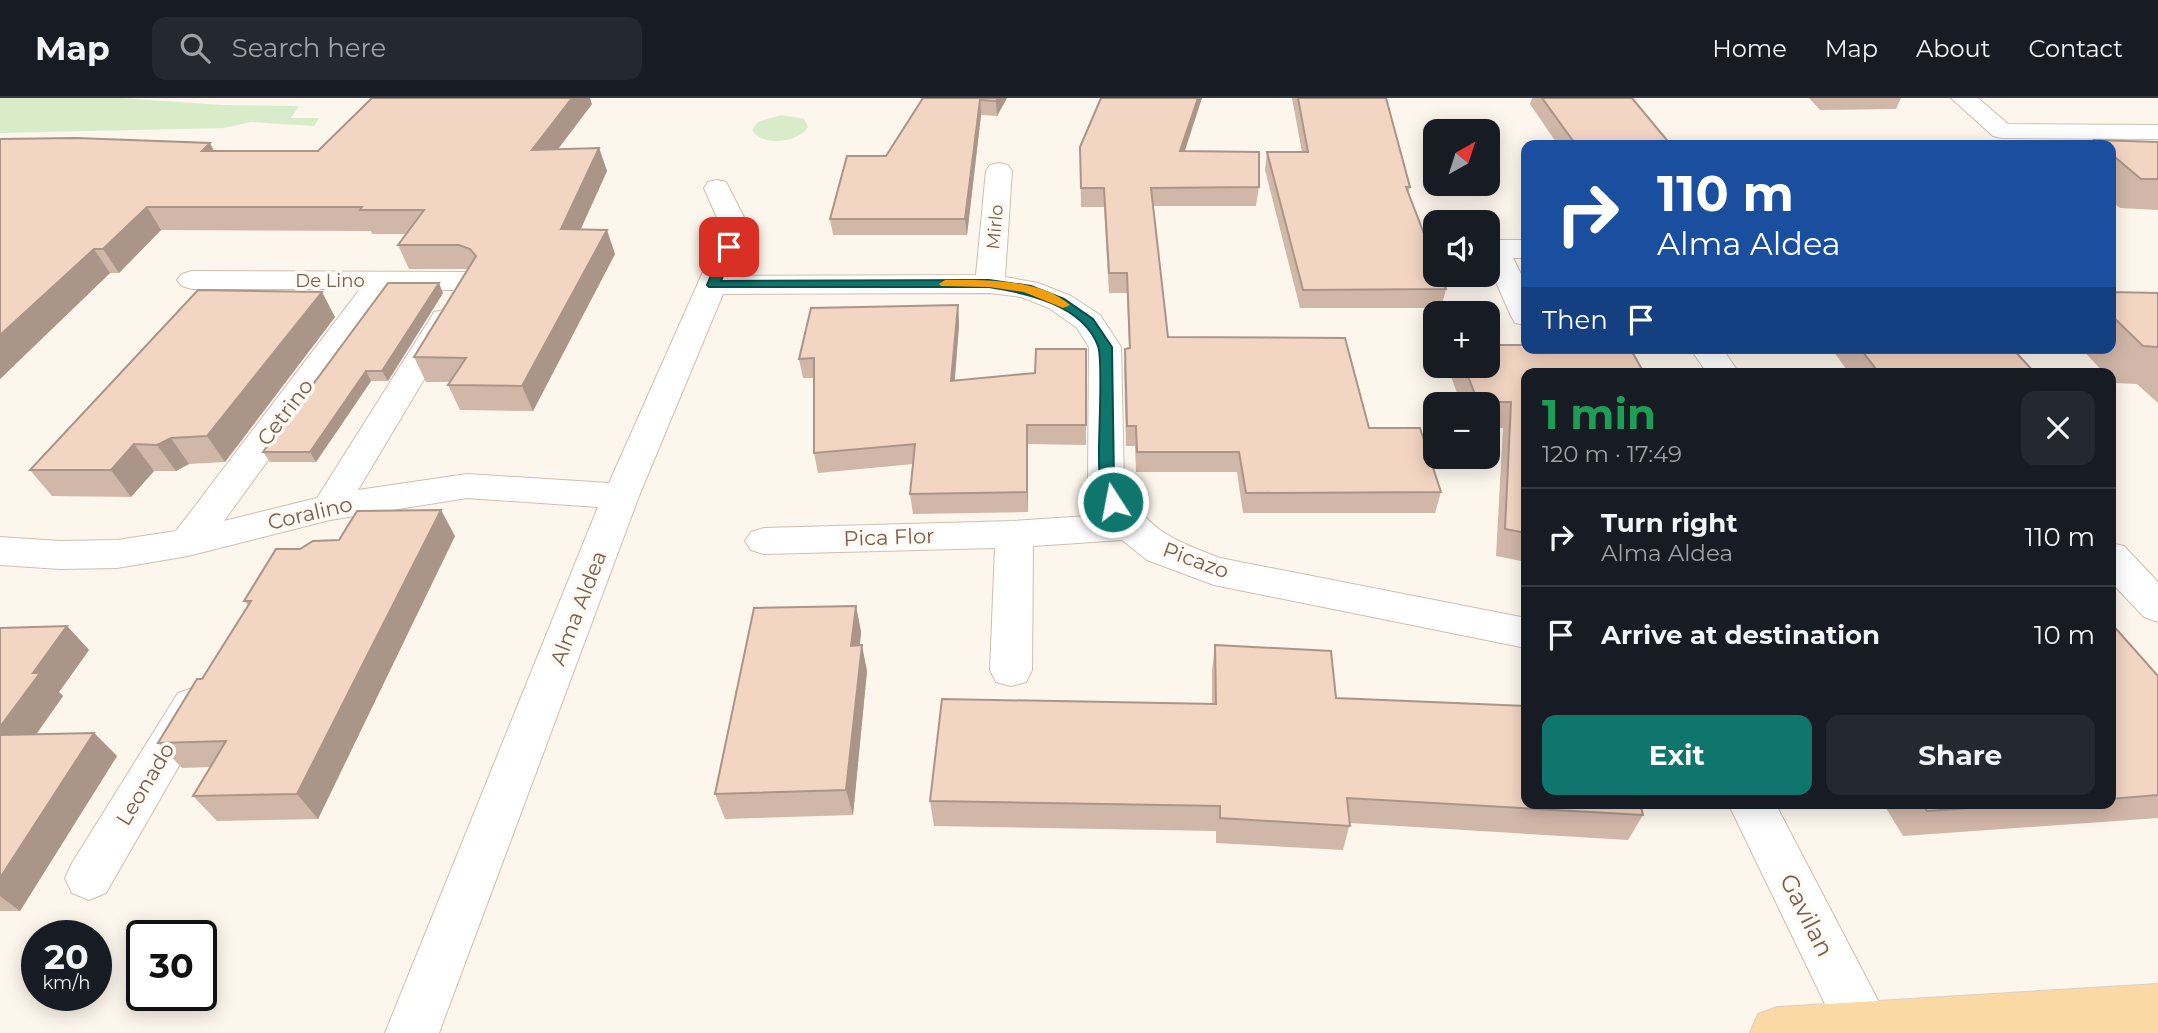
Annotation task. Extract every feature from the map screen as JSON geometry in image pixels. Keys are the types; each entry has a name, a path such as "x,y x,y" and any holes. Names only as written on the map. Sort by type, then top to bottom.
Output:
{"main road":[{"path":"1777,1033 2158,1010"}],"street":[{"path":"1964,98 2003,131 2158,132"},
{"name":"Mirlo","path":"989,284 999,171"},
{"name":"Alma Aldea","path":"412,1033 621,496 736,229 717,188"},
{"path":"1521,249 1494,249 1521,306"},
{"name":"De Lino","path":"192,280 468,281 320,509"},
{"name":"Cetrino","path":"188,543 382,281"},
{"name":"Picazo","path":"713,285 989,284 1027,289 1060,302 1089,322 1105,347 1106,481 1113,502 1130,526 1160,550 1214,571 1521,633"},
{"name":"Coralino","path":"0,551 60,555 117,554 188,543 320,509 467,486 621,496"},
{"path":"281,559 320,509"},
{"name":"Pica Flor","path":"764,541 1014,534 1130,526"},
{"path":"1011,670 1014,534"},
{"path":"2116,562 2158,607"},
{"name":"Leonado","path":"89,878 210,677"},
{"name":"Gavilan","path":"1754,809 1863,1026"}],"green space":[{"path":"0,98 122,98 221,105 299,106 291,118 319,118 314,126 251,122 224,128 0,133"},
{"path":"781,115 804,119 808,127 797,137 780,141 764,139 752,130 758,122"}],"building":[{"path":"372,98 572,98 532,150 599,148 561,229 607,230 522,386 448,385 466,358 414,357 476,256 470,249 459,245 398,245 424,210 360,210 362,207 147,207 103,249 94,249 0,335 0,139 76,138 210,143 202,151 318,151"},
{"path":"923,98 998,98 996,101 980,100 965,219 830,219 847,156 886,156"},
{"path":"1101,98 1198,98 1180,151 1259,152 1259,187 1151,188 1168,337 1345,338 1369,428 1420,428 1423,437 1423,469 1433,469 1441,492 1246,493 1239,452 1137,452 1136,426 1127,426 1125,349 1130,348 1127,273 1109,273 1104,188 1081,188 1080,147"},
{"path":"1298,98 1386,98 1410,187 1406,187 1423,231 1423,287 1446,289 1303,290 1267,152 1308,152"},
{"path":"1542,98 1632,98 1667,140 1572,140"},
{"path":"2116,141 2158,142 2158,179 2141,179 2116,158"},
{"path":"388,283 439,283 382,371 366,371 310,452 263,452"},
{"path":"198,290 322,292 207,436 171,438 157,445 134,444 111,470 30,470"},
{"path":"2116,292 2158,293 2158,347 2143,346 2116,320"},
{"path":"958,305 951,381 1035,373 1036,349 1086,349 1086,425 1027,425 1027,492 910,494 915,444 814,453 814,358 799,359 811,308"},
{"path":"1500,345 1521,345 1521,354 1633,354 1641,368 1521,368 1521,532 1505,529 1511,402 1500,402 1500,392 1474,392 1469,378 1500,378"},
{"path":"1865,354 2018,354 2030,368 1875,368"},
{"path":"441,510 297,794 193,796 226,741 158,743 197,679 202,679 251,601 244,601 276,549 300,549 313,541 339,540 357,511"},
{"path":"856,606 851,646 862,645 846,790 715,794 754,608"},
{"path":"67,626 33,673 40,673 0,727 0,628"},
{"path":"2116,629 2158,676 2158,795 2116,798"},
{"path":"1215,645 1331,651 1336,698 1521,706 1521,808 1347,798 1350,826 1220,818 1220,806 930,801 942,699 1216,704"},
{"path":"94,733 0,878 0,735"},
{"path":"1539,809 1642,809 1643,815"}],"slow traffic":[{"path":"945,284 989,284 1027,289 1063,305"}],"route":[{"path":"729,247 713,285 989,284 1027,289 1060,302 1089,322 1105,347 1106,481 1113,502"}]}
